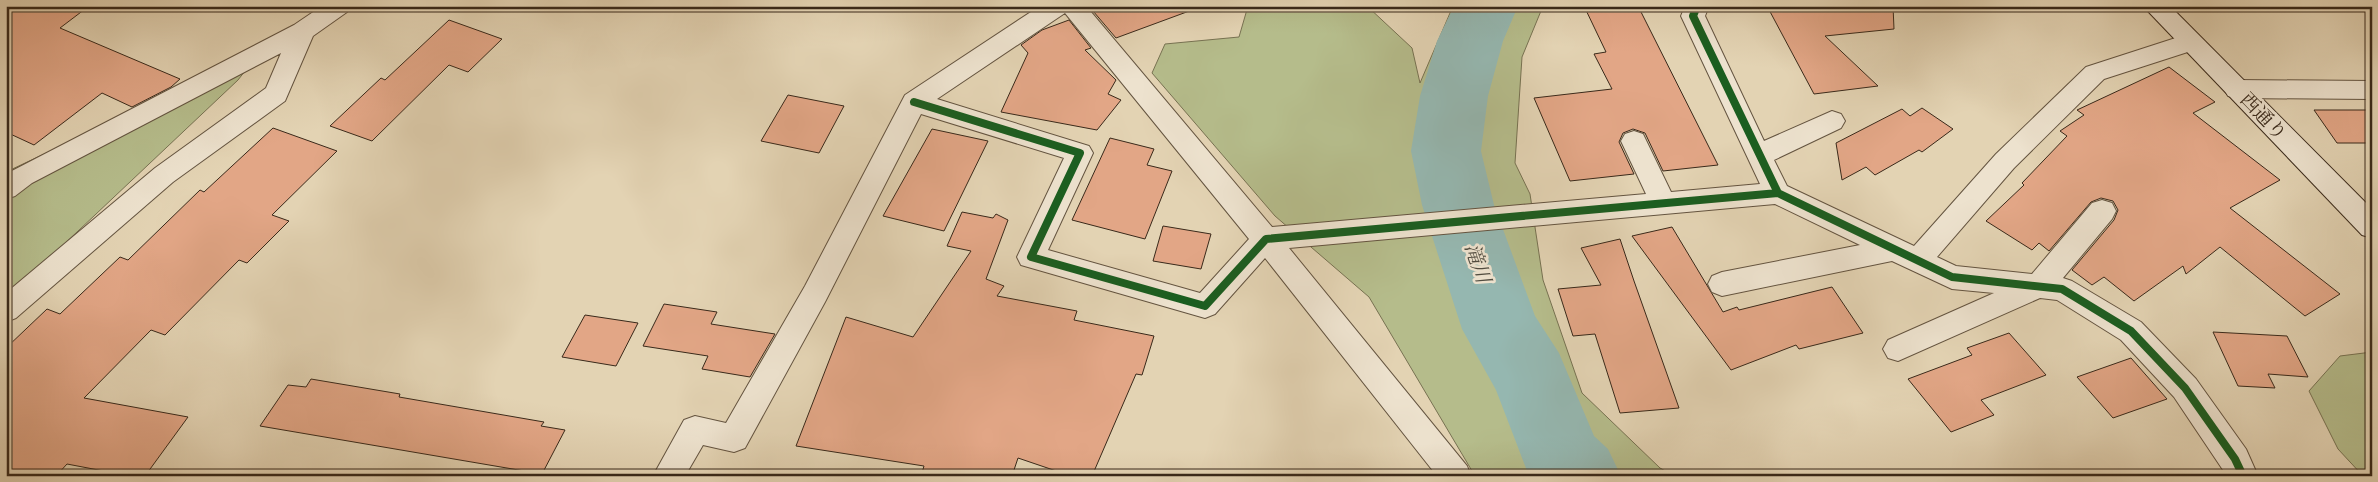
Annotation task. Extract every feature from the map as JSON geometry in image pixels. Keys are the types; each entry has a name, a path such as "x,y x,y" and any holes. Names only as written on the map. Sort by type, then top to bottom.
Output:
{"street":[{"path":"6,190 23,176 303,31 339,6"},
{"path":"668,476 695,430 734,438 815,294 914,102 1058,6"},
{"path":"1072,6 1266,238 1456,476"},
{"path":"1697,6 1693,16 1758,156 1778,193"},
{"name":"西通り","path":"2154,6 2188,43 2237,89 2372,227"},
{"path":"6,310 164,175 276,94 303,31"},
{"path":"1722,284 1907,255 2095,73 2188,43"},
{"path":"2237,89 2372,90"},
{"path":"914,102 1080,153 1031,258 1205,306 1266,238 1778,193 1952,277 2062,289 2131,331 2185,388 2235,459 2243,476"},
{"path":"1758,156 1832,121"},
{"path":"1634,140 1663,203"},
{"path":"1898,349 2039,286 2102,211"}],"green space":[{"path":"1248,6 1367,6 1412,48 1420,83 1453,6 1543,6 1522,57 1515,163 1530,194 1543,280 1582,393 1660,468 1674,476 1475,476 1369,297 1275,216 1152,73 1165,44 1239,37"},
{"path":"259,53 238,80 6,299 6,172"},
{"path":"2372,352 2372,476 2363,476 2338,449 2309,391 2340,356"}],"building":[{"path":"6,6 89,6 60,28 180,79 171,87 132,107 102,93 34,145 6,132"},
{"path":"1107,6 1191,6 1192,10 1116,38 1093,11"},
{"path":"1584,6 1638,6 1718,165 1663,171 1645,133 1633,129 1623,133 1619,142 1634,174 1570,181 1534,98 1612,89 1594,54 1606,52"},
{"path":"1767,6 1893,6 1894,29 1825,36 1878,86 1814,94"},
{"path":"449,20 502,39 468,72 449,65 372,141 330,126 381,78 385,80"},
{"path":"1069,20 1091,48 1085,50 1116,80 1108,94 1121,100 1097,130 1001,112 1028,53 1021,45 1042,30"},
{"path":"2169,67 2215,102 2193,113 2280,180 2230,208 2340,294 2305,316 2220,247 2186,274 2183,266 2134,301 2104,277 2092,285 2072,270 2114,220 2118,210 2113,201 2101,198 2091,202 2049,251 2039,243 2032,250 1986,221 2024,185 2022,183 2067,136 2060,131 2084,115 2077,110"},
{"path":"788,95 844,106 819,153 761,141"},
{"path":"1922,108 1953,129 1922,152 1919,150 1875,175 1866,167 1842,180 1836,143 1902,109 1910,116"},
{"path":"2314,110 2372,110 2372,143 2337,143"},
{"path":"273,128 337,151 272,215 289,221 247,263 239,260 165,335 151,330 84,398 188,417 145,476 130,476 67,464 56,476 6,476 6,348 47,309 60,314 120,257 128,260 200,190 204,192"},
{"path":"932,129 988,141 944,231 883,216"},
{"path":"1110,138 1154,149 1147,165 1172,171 1145,239 1072,220"},
{"path":"962,212 993,218 996,214 1008,220 986,279 1004,286 997,296 1077,311 1074,320 1154,336 1142,375 1136,374 1092,476 1071,476 1018,458 1012,476 921,476 924,466 796,446 846,317 913,337 971,251 947,246"},
{"path":"1163,226 1211,234 1201,269 1153,261"},
{"path":"1672,227 1723,312 1737,307 1739,310 1832,287 1863,333 1799,349 1796,345 1731,370 1632,236"},
{"path":"1620,239 1679,408 1620,413 1595,334 1573,336 1558,289 1601,285 1581,248"},
{"path":"664,304 717,312 711,324 775,334 750,377 702,369 708,356 643,346"},
{"path":"585,315 638,323 616,366 562,357"},
{"path":"2213,332 2287,336 2308,377 2268,374 2275,388 2238,386"},
{"path":"2009,333 2046,375 1981,400 1994,415 1951,432 1908,379 1972,355 1967,348"},
{"path":"2131,358 2167,399 2113,418 2077,377"},
{"path":"311,379 400,394 399,397 544,422 541,426 565,430 542,474 260,426 288,385 306,387"}],"waterway":[{"name":"滝川","path":"1486,6 1470,41 1454,96 1446,151 1458,205 1501,329 1531,377 1563,460 1579,476"}],"cycle path":[{"path":"1697,6 1693,16 1755,149 1778,193 1952,277 2062,289 2131,331 2185,388 2235,459 2243,476"},
{"path":"914,102 1080,153 1031,257 1205,306 1266,239 1778,193"}]}
